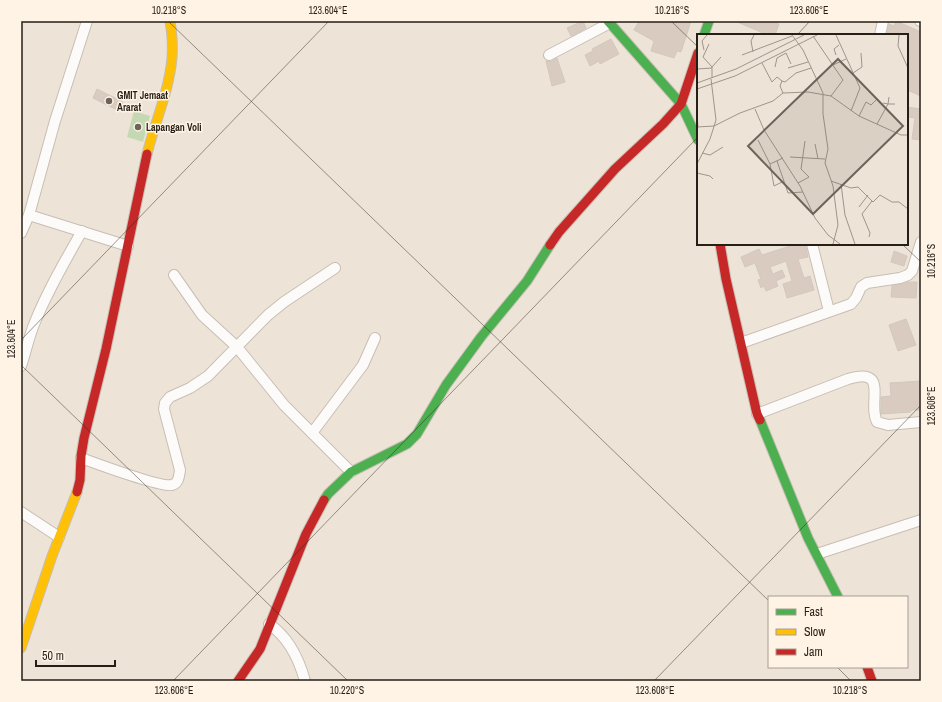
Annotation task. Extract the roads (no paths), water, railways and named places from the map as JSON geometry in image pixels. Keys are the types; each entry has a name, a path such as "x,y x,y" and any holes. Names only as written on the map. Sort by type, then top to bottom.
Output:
{"street":[{"path":"21,233 29,215 55,121 87,21"},
{"path":"21,648 59,537 74,502 78,487 81,458 93,399 106,350 111,318 128,246 143,168 159,117 172,63 173,42 170,21"},
{"path":"704,34 708,21"},
{"path":"880,34 883,21"},
{"path":"549,55 609,22 681,104 697,138"},
{"path":"238,681 260,649 306,534 320,506 328,494 351,472 407,444 417,434 446,385 481,337 527,280 559,232 615,169 681,104 697,56"},
{"path":"29,215 128,246"},
{"path":"21,366 34,323 42,304 57,274 82,232"},
{"path":"741,343 853,302 861,287 867,283 900,278 908,274 912,271 921,242"},
{"path":"720,245 726,279 757,414 808,538 838,596"},
{"path":"812,245 829,311"},
{"path":"81,458 143,480 170,485 175,483 180,470 164,409 165,403 170,397 190,388 208,376 268,315 284,302 335,268"},
{"path":"174,276 202,315 237,347 284,405 351,472"},
{"path":"312,433 363,365 375,338"},
{"path":"757,414 848,379 865,376 870,379 874,385 875,417 877,422 888,425 921,422"},
{"path":"21,512 59,537"},
{"path":"817,554 921,520"},
{"path":"269,624 278,630 294,652 305,681"},
{"path":"867,668 872,681"}],"place":[{"name":"GMIT Jemaat Ararat","path":"109,101"},
{"name":"Lapangan Voli","path":"138,127"}]}
